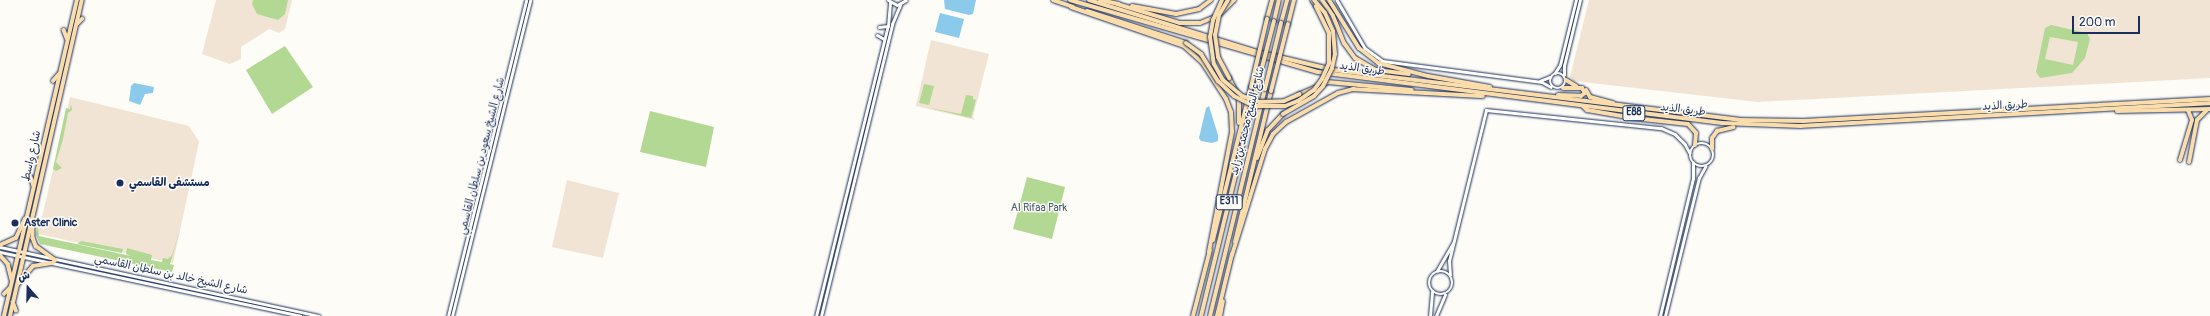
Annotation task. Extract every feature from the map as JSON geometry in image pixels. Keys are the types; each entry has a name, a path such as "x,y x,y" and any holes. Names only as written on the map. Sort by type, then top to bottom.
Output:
{"highway":[{"path":"1053,0 1186,43 1204,57 1218,81 1234,96 1254,106 1285,106 1298,102 1314,90 1329,63 1329,33 1313,0"},
{"name":"طريق الذيد","path":"1070,0 1256,56 1318,72 1510,98 1752,126 1813,126 2210,103"},
{"name":"طريق الذيد","path":"1089,0 1258,52 1321,68 1723,118 1787,122 2210,99"},
{"path":"1100,0 1187,23 1206,21 1228,7 1234,0"},
{"path":"1117,4 1176,14 1199,8 1211,0"},
{"path":"1222,0 1213,20 1210,37 1214,64 1223,80 1235,92 1259,102 1276,103 1328,82 1510,98"},
{"path":"1228,0 1220,15 1215,35 1218,57 1237,91 1240,105 1234,149"},
{"path":"1193,316 1272,0"},
{"name":"شارع الشيخ محمد بن زايد","path":"1201,316 1278,0"},
{"name":"شارع الشيخ محمد بن زايد","path":"1210,316 1287,0"},
{"path":"1217,316 1294,0"},
{"path":"1249,182 1265,135 1284,114 1314,96 1323,86 1332,68 1335,54 1333,31 1325,13 1313,0"},
{"path":"1322,0 1333,16 1344,43 1360,62 1376,70 1428,76 1511,91"},
{"path":"1329,0 1356,43 1368,56 1384,65 1428,76"},
{"path":"1072,6 1184,46 1198,57 1226,99 1232,118 1232,132 1209,252"},
{"path":"1565,78 1583,87 1590,98 1608,100 1615,104"},
{"path":"1552,96 1581,96 1585,93 1582,88 1563,88"},
{"path":"1232,255 1265,149 1281,125 1345,90 1429,92"},
{"path":"1582,106 1587,110 1633,118 1688,124 1695,130 1695,145"},
{"path":"2103,109 2109,111 2209,109"},
{"path":"2189,162 2197,120 2209,109"},
{"path":"2180,160 2192,120 2187,110"},
{"path":"1712,148 1713,137 1720,129 1752,126"},
{"path":"1220,316 1223,291"}],"main road":[{"name":"شارع واسط","path":"4,316 77,0"},
{"name":"شارع واسط","path":"10,316 82,0"},
{"name":"شارع الشيخ سعود بن سلطان القاسمي","path":"448,316 526,0"},
{"name":"شارع الشيخ سعود بن سلطان القاسمي","path":"452,316 530,0"},
{"path":"821,316 892,24 900,5 906,0"},
{"path":"816,316 888,26 889,1 900,5"},
{"path":"523,10 526,14"},
{"path":"76,24 82,19"},
{"path":"879,27 888,26"},
{"path":"64,30 67,39"},
{"path":"877,35 884,39"},
{"path":"53,81 60,73"},
{"path":"865,117 867,118 866,130"},
{"path":"31,177 34,187"},
{"path":"845,200 844,211 846,212"},
{"path":"0,246 11,242 28,215"},
{"path":"32,218 34,244 54,261"},
{"path":"0,246 19,254"},
{"path":"0,252 19,254"},
{"name":"شارع الشيخ خالد بن سلطان القاسمي","path":"19,254 319,316"},
{"path":"0,255 8,264 12,282"},
{"path":"462,257 466,262"},
{"path":"16,289 31,268 54,261"},
{"name":"شارع الشيخ خالد بن سلطان القاسمي","path":"54,261 300,316"},
{"path":"4,294 11,287"},
{"path":"171,288 181,287"},
{"path":"13,302 16,310"}],"street":[{"path":"1337,0 1365,48 1383,61 1538,82 1556,89 1563,88 1565,78 1564,66 1580,0"},
{"path":"1538,82 1555,73 1560,65 1576,0"},
{"path":"1555,73 1565,78"},
{"path":"1551,76 1551,87"},
{"path":"1436,316 1445,294 1453,285 1449,264 1486,110 1661,128 1672,132 1685,144 1690,153 1693,164 1694,177 1660,316"},
{"path":"1665,316 1699,178 1705,167 1713,160 1712,148 1704,143 1695,145 1685,144"},
{"path":"1690,153 1695,145"},
{"path":"1693,164 1705,167"},
{"path":"1430,316 1433,300 1429,280 1436,272 1454,243"},
{"path":"1436,272 1444,271 1450,275"},
{"path":"1432,290 1438,294 1445,294"}],"shaded area":[{"path":"216,0 292,0 285,29 279,33 269,29 241,47 241,59 230,64 202,54"},
{"path":"1589,0 2210,0 2210,78 1758,102 1574,81 1570,77"},
{"path":"931,40 989,54 973,117 975,120 916,106"},
{"name":"مستشفى القاسمي","path":"70,97 189,126 199,142 173,263 38,234"},
{"path":"567,180 619,193 603,258 552,247"}],"green space":[{"path":"253,0 288,0 285,14 278,20 257,14 252,4"},
{"path":"2051,25 2087,33 2090,39 2085,58 2072,73 2040,78 2036,72 2045,28","holes":["2050,37 2078,42 2073,65 2045,59"]},
{"path":"285,46 313,87 272,114 246,70"},
{"path":"924,84 934,86 929,105 919,103"},
{"path":"966,95 973,96 973,99 976,100 971,118 925,107 961,114"},
{"path":"71,104 72,110 68,113 63,139 56,162 62,168 56,171 53,169 66,108 70,109"},
{"path":"650,111 714,127 706,167 640,152"},
{"name":"Al Rifaa Park","path":"1027,177 1065,187 1052,239 1013,229"},
{"path":"38,223 39,236 131,256 126,254 127,248 152,255 151,260 162,262 163,258 168,259 172,255 180,230 170,264 174,265 172,272 40,244 36,235"},
{"path":"81,241 123,249 122,253 77,244"}],"water":[{"path":"944,0 976,0 973,14 969,15 945,9"},
{"path":"940,13 964,19 959,38 935,32"},
{"path":"134,83 154,87 153,93 145,94 140,105 129,101 131,86"},
{"path":"1209,106 1218,135 1218,141 1212,143 1201,141 1199,138 1206,108"}],"place":[{"name":"مستشفى القاسمي","path":"120,183"},
{"name":"Aster Clinic","path":"15,223"}]}
